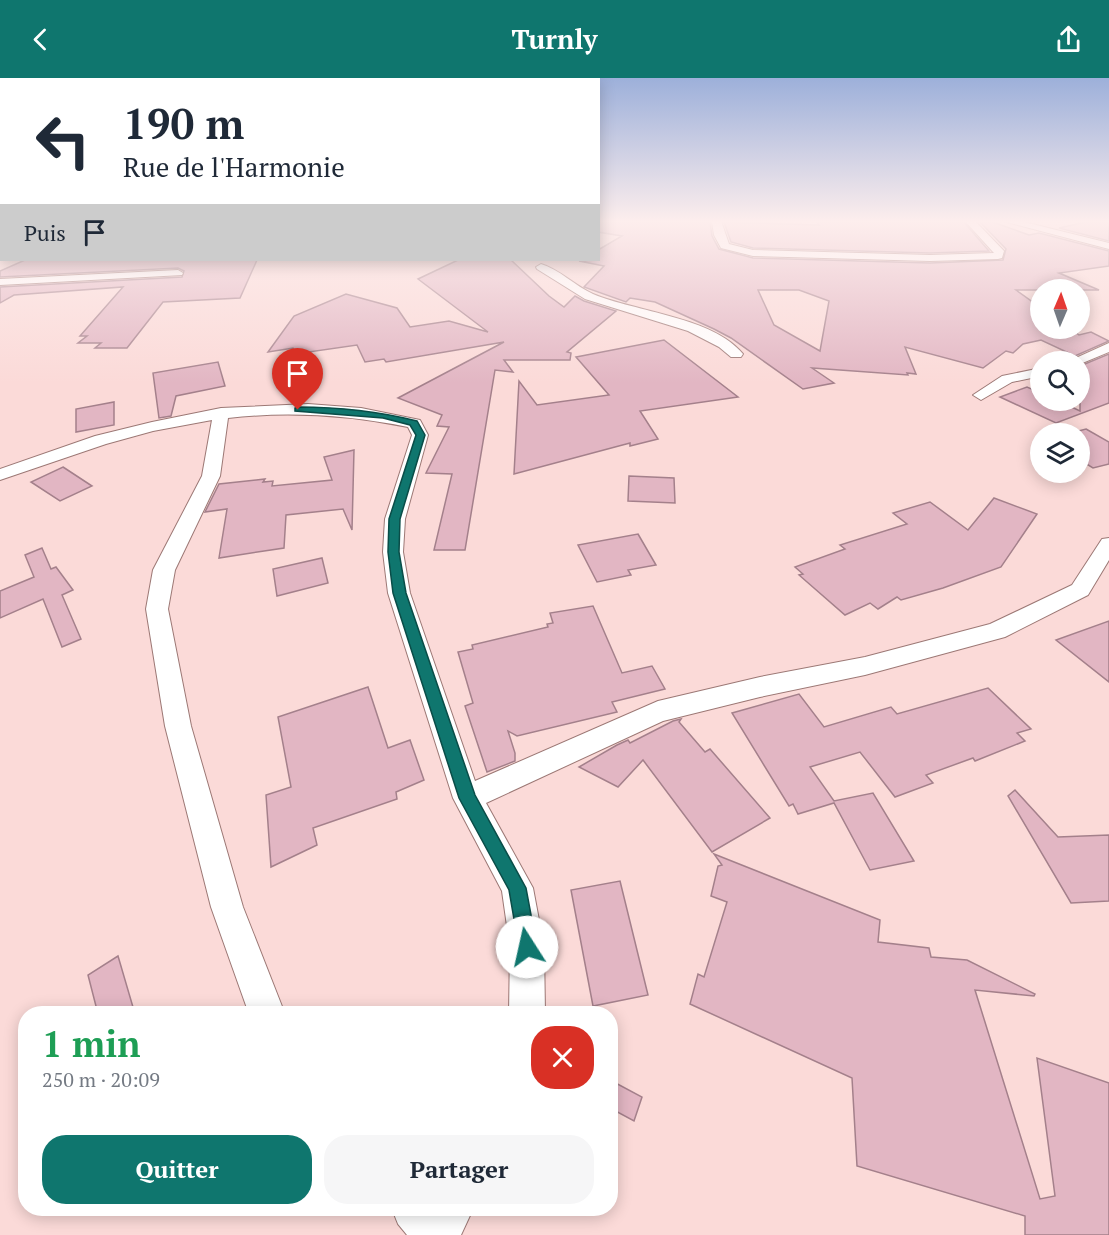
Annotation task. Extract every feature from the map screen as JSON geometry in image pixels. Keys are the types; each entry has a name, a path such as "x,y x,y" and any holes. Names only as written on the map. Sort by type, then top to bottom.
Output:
{"street":[{"path":"0,282 139,275"},
{"path":"552,275 571,289 607,303 658,315 726,345 736,354"},
{"path":"1090,355 1109,347"},
{"path":"981,396 1007,379 1030,374"},
{"path":"0,475 38,460 139,428 221,413 260,410 330,410 383,416 414,423 420,435 395,519 393,552 399,593 467,798 517,888 527,947 527,1006"},
{"path":"221,413 211,476 165,570 157,609 178,726 227,907 264,1006"},
{"path":"467,798 658,712 760,687 865,666 997,631 1080,590 1109,544"},
{"path":"418,1216 436,1235 448,1216"}],"building":[{"path":"0,275 40,275 0,277"},
{"path":"183,275 250,275 240,298 163,302 127,348 95,348 101,343 78,343 87,336 80,336 123,287 14,295 0,303 0,287 182,277"},
{"path":"426,275 527,275 564,307 575,296 616,311 567,352 571,353 570,360 504,360 513,372 495,370 465,550 434,550 452,474 426,473 449,427 437,426 442,415 398,398 504,342 386,362 384,359 365,362 357,345 295,354 293,348 268,352 294,316 346,294 397,308 410,327 449,321 488,332 418,279"},
{"path":"595,275 1064,275 1073,279 1030,279 1030,290 1016,290 1030,300 1030,339 1090,339 1091,332 1109,341 1086,351 1064,351 1041,340 1023,344 1013,353 1006,351 983,368 905,347 916,374 812,368 834,383 803,389 731,338 714,329 655,302 630,298 626,302 584,287","holes":["758,290 799,290 829,301 820,351 774,325"]},
{"path":"664,340 738,397 640,411 658,439 630,446 630,443 514,474 519,381 537,405 609,395 576,357"},
{"path":"1109,354 1109,403 1090,410 1090,362"},
{"path":"218,362 225,386 176,396 171,416 159,418 153,373"},
{"path":"1027,387 1030,388 1030,411 1000,397"},
{"path":"114,402 114,425 76,432 76,409"},
{"path":"1030,411 1088,411 1056,423"},
{"path":"1090,431 1109,442 1109,464 1093,468 1090,466"},
{"path":"354,450 352,530 343,509 286,515 284,548 219,558 227,509 205,512 219,484 265,479 263,482 273,481 272,486 332,480 324,457"},
{"path":"63,467 92,486 60,501 31,482"},
{"path":"629,476 674,478 675,503 628,501"},
{"path":"994,498 1037,514 1001,567 943,588 901,600 897,597 878,609 870,603 845,615 799,575 803,574 795,567 845,549 840,545 907,524 893,513 930,502 968,530"},
{"path":"638,534 656,565 628,570 631,575 597,582 578,545"},
{"path":"42,548 51,569 56,567 73,590 62,595 81,639 62,647 43,599 0,618 0,591 34,577 25,555"},
{"path":"322,558 328,583 277,596 273,569"},
{"path":"593,606 622,673 652,666 665,689 612,702 617,712 517,736 508,731 515,753 515,761 487,772 465,706 473,703 458,652 473,649 472,645 548,627 547,624 553,623 550,613"},
{"path":"1109,621 1109,682 1056,640"},
{"path":"368,687 388,748 410,740 424,780 396,792 397,799 313,828 317,845 271,867 266,795 291,787 278,717"},
{"path":"988,688 1031,729 1017,733 1025,741 975,761 973,758 926,775 933,783 895,797 860,752 810,767 834,801 873,793 914,861 870,870 834,803 798,814 793,804 789,806 732,713 799,694 824,727 891,707 897,714"},
{"path":"681,719 679,722 705,752 710,749 770,818 712,852 643,760 618,787 579,767 617,745 628,740 630,743"},
{"path":"1015,790 1058,837 1109,835 1109,901 1071,903 1008,796"},
{"path":"714,854 880,920 878,942 929,948 931,957 967,960 1035,994 1034,996 975,990 1040,1199 1055,1196 1037,1058 1109,1083 1109,1235 1025,1235 1025,1216 857,1166 852,1078 690,1004 698,974 704,977 727,902 711,896 718,866 722,865"},
{"path":"620,881 648,995 593,1006 571,890"},
{"path":"118,956 133,1006 96,1006 88,975"},
{"path":"618,1084 642,1097 634,1121 618,1112"}],"route":[{"path":"298,410 330,410 383,416 414,423 420,435 395,519 393,552 399,593 467,798 517,888 527,947"}]}
